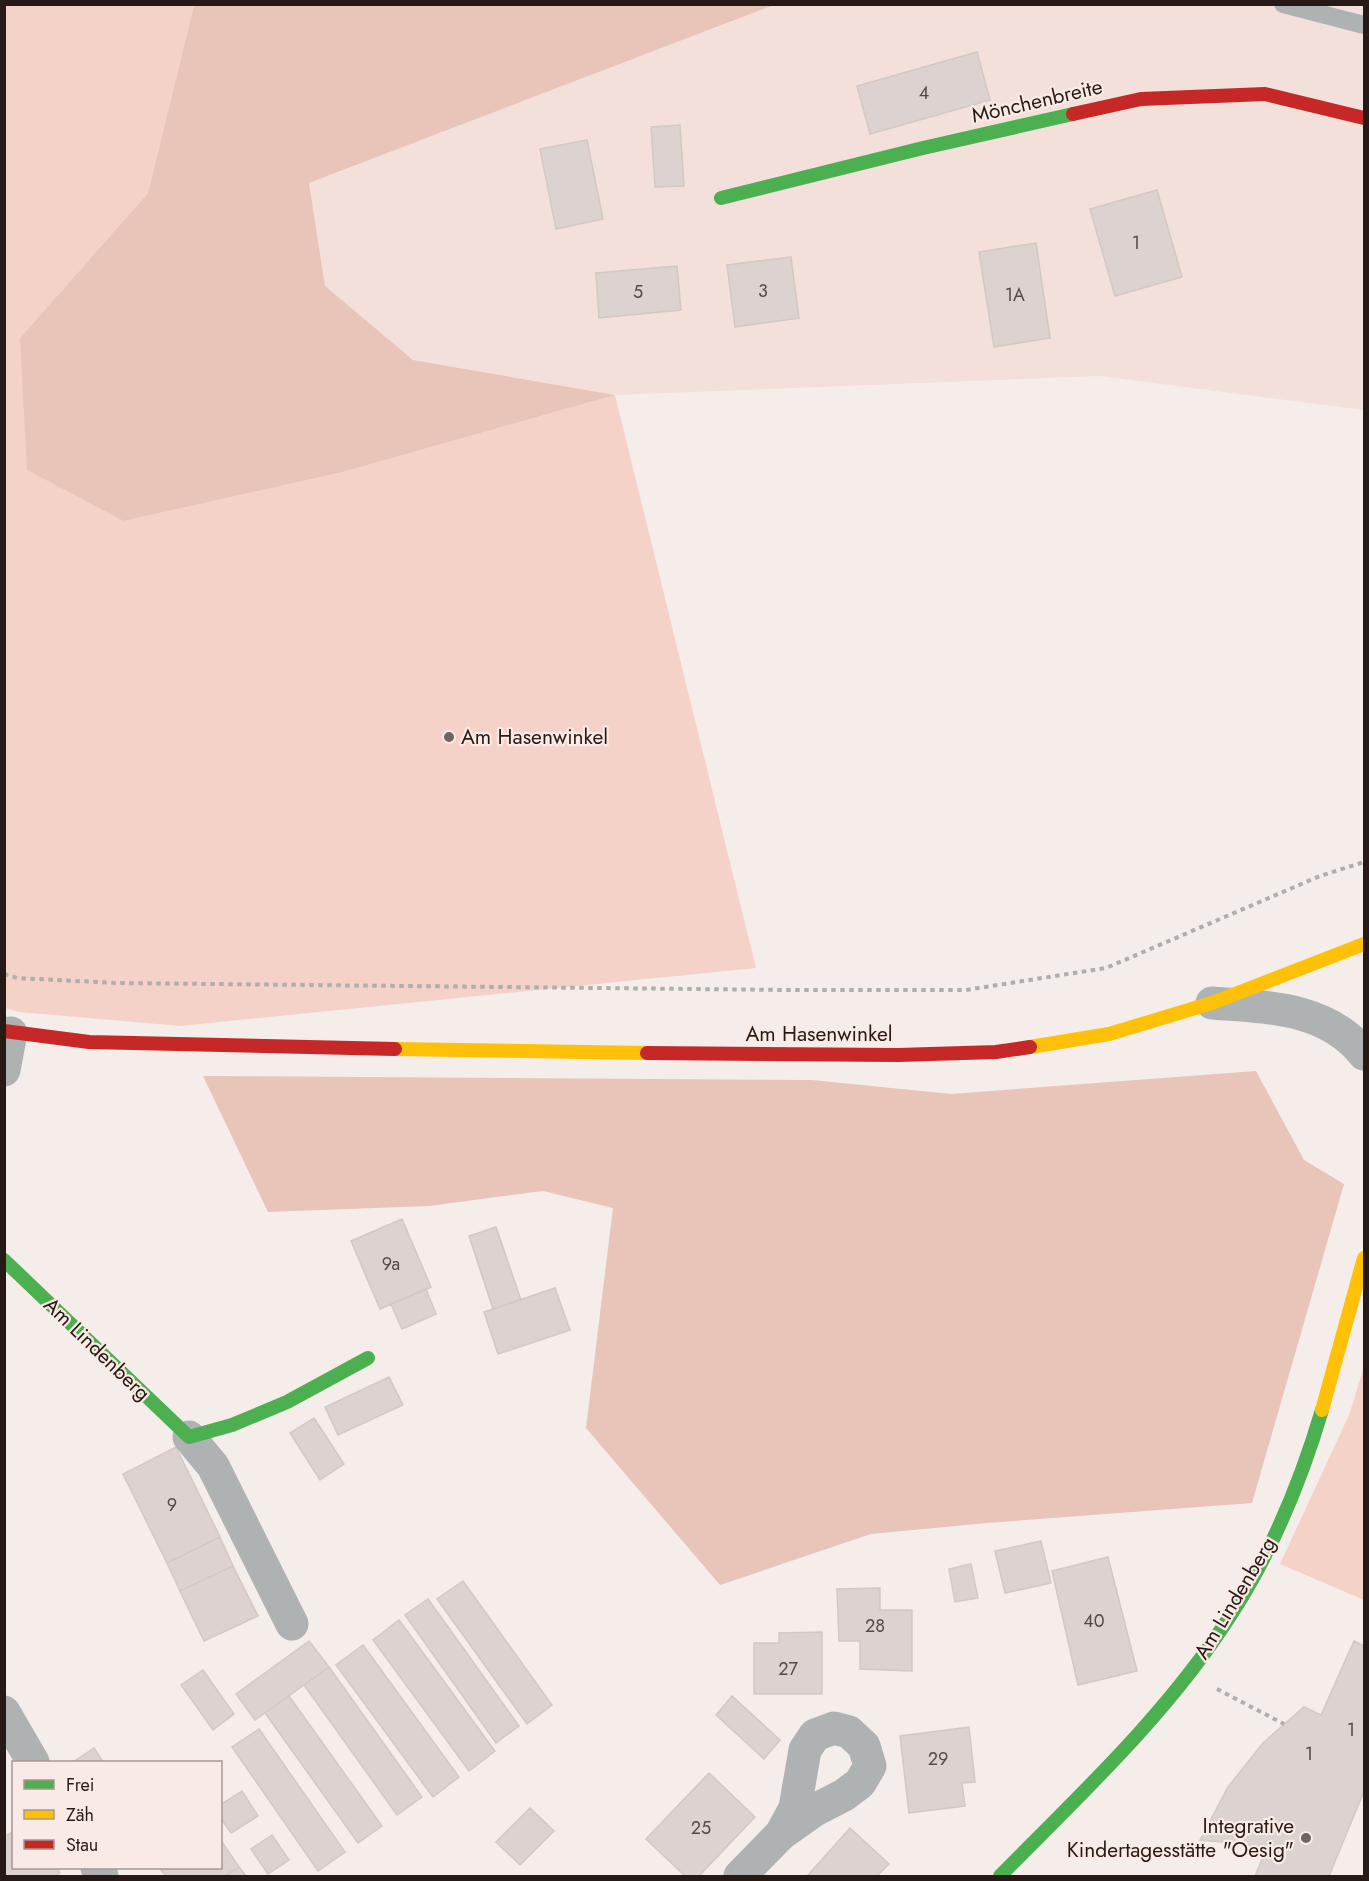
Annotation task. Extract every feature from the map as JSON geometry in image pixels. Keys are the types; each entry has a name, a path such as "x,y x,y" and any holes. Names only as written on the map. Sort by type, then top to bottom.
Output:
{"street":[{"name":"Mönchenbreite","path":"721,198 923,148 1141,99 1265,94 1365,118"},
{"name":"Am Hasenwinkel","path":"8,1032 89,1042 157,1045 898,1055 996,1052 1109,1034 1212,1003 1365,944"},
{"path":"1212,1003 1287,1009 1333,1026 1365,1054"},
{"path":"4,1070 8,1032"},
{"name":"Am Lindenberg","path":"1000,1876 1101,1773 1188,1674 1210,1646 1241,1597 1266,1553 1307,1457 1365,1258"},
{"name":"Am Lindenberg","path":"4,1260 189,1437 213,1466 292,1624"},
{"path":"189,1437 232,1425 287,1402 368,1358"},
{"path":"4,1712 32,1761"},
{"path":"740,1876 781,1834"}],"lane":[{"path":"1283,4 1365,25"}],"path":[{"path":"4,974 17,978 117,983 966,990 1106,968 1320,876 1365,862"},
{"path":"1188,1674 1284,1724"}],"shaded area":[{"path":"194,4 774,5 309,183 325,286 413,360 615,395 343,472 124,521 27,470 20,338 148,193"},
{"path":"4,5 194,5 148,193 20,338 124,521 343,472 615,395 756,968 180,1026 19,1012 5,1008"},
{"path":"774,5 1364,5 1364,410 1099,376 615,395 413,360 325,286 309,183"},
{"path":"1256,1071 1304,1160 1344,1184 1252,1503 871,1534 720,1585 586,1428 613,1208 543,1191 429,1206 268,1212 203,1076 812,1080 951,1094"},
{"path":"1364,1367 1364,1600 1280,1564 1349,1415"}],"building":[{"path":"977,52 990,100 870,134 857,86"},
{"path":"680,125 684,186 655,187 651,127"},
{"path":"587,140 603,219 556,229 540,149"},
{"path":"1157,190 1182,277 1115,296 1090,209"},
{"path":"1036,243 1050,338 994,347 979,252"},
{"path":"791,257 799,318 735,327 727,265"},
{"path":"677,266 681,310 599,318 596,273"},
{"path":"402,1219 431,1287 380,1309 351,1241"},
{"path":"496,1227 521,1300 493,1309 469,1236"},
{"path":"555,1288 570,1330 498,1354 484,1312"},
{"path":"426,1289 436,1314 402,1329 391,1304"},
{"path":"389,1377 403,1405 338,1435 325,1407"},
{"path":"314,1418 344,1464 320,1480 290,1433"},
{"path":"176,1447 220,1537 167,1563 123,1474"},
{"path":"220,1537 233,1566 180,1591 167,1563"},
{"path":"1041,1541 1051,1583 1005,1593 995,1551"},
{"path":"1108,1557 1137,1671 1078,1685 1052,1571"},
{"path":"971,1564 978,1598 955,1602 949,1569"},
{"path":"233,1566 258,1616 204,1641 180,1591"},
{"path":"463,1581 552,1705 527,1724 437,1599"},
{"path":"880,1588 880,1610 912,1610 912,1671 860,1669 860,1641 839,1641 837,1589"},
{"path":"428,1599 519,1726 496,1743 405,1615"},
{"path":"399,1620 495,1751 469,1771 373,1640"},
{"path":"822,1632 822,1694 754,1694 754,1643 779,1643 779,1633"},
{"path":"309,1641 329,1667 255,1720 236,1694"},
{"path":"1354,1641 1364,1646 1364,1791 1329,1876 1255,1876 1265,1852 1246,1844 1200,1840 1228,1787 1263,1743 1304,1707 1321,1715"},
{"path":"363,1645 459,1777 433,1797 336,1665"},
{"path":"329,1667 422,1797 397,1815 304,1685"},
{"path":"203,1670 234,1714 213,1730 181,1685"},
{"path":"289,1696 382,1826 358,1843 265,1713"},
{"path":"732,1696 780,1740 764,1759 716,1715"},
{"path":"969,1727 975,1782 962,1783 965,1806 909,1813 900,1736"},
{"path":"259,1729 345,1852 318,1871 232,1747"},
{"path":"94,1748 102,1761 74,1761"},
{"path":"709,1773 755,1817 699,1876 685,1876 646,1839"},
{"path":"242,1791 258,1816 231,1833 222,1820 222,1804"},
{"path":"530,1808 554,1831 520,1865 496,1842"},
{"path":"850,1828 889,1864 877,1876 808,1875"},
{"path":"12,1832 12,1869 58,1869 60,1873 55,1876 4,1876 4,1837"},
{"path":"272,1835 289,1860 268,1874 251,1849"},
{"path":"222,1842 239,1867 225,1876 166,1876 160,1869 222,1869"},
{"path":"239,1867 246,1876 225,1876"}],"traffic: fast":[{"path":"721,198 1073,114"},
{"path":"4,1260 189,1437 232,1425 287,1402 368,1358"},
{"path":"1000,1876 1123,1751 1153,1718 1208,1649 1232,1613 1273,1540 1305,1463 1322,1410"}],"traffic: slow":[{"path":"1030,1047 1109,1034 1212,1003 1364,944"},
{"path":"395,1049 647,1053"},
{"path":"1322,1410 1364,1258"}],"traffic: jam":[{"path":"1073,114 1141,99 1265,94 1364,118"},
{"path":"4,1031 89,1042 395,1049"},
{"path":"647,1053 898,1055 996,1052 1030,1047"}],"place":[{"name":"Am Hasenwinkel","path":"449,737"},
{"name":"Integrative Kindertagesstätte \"Oesig\"","path":"1306,1838"}]}
